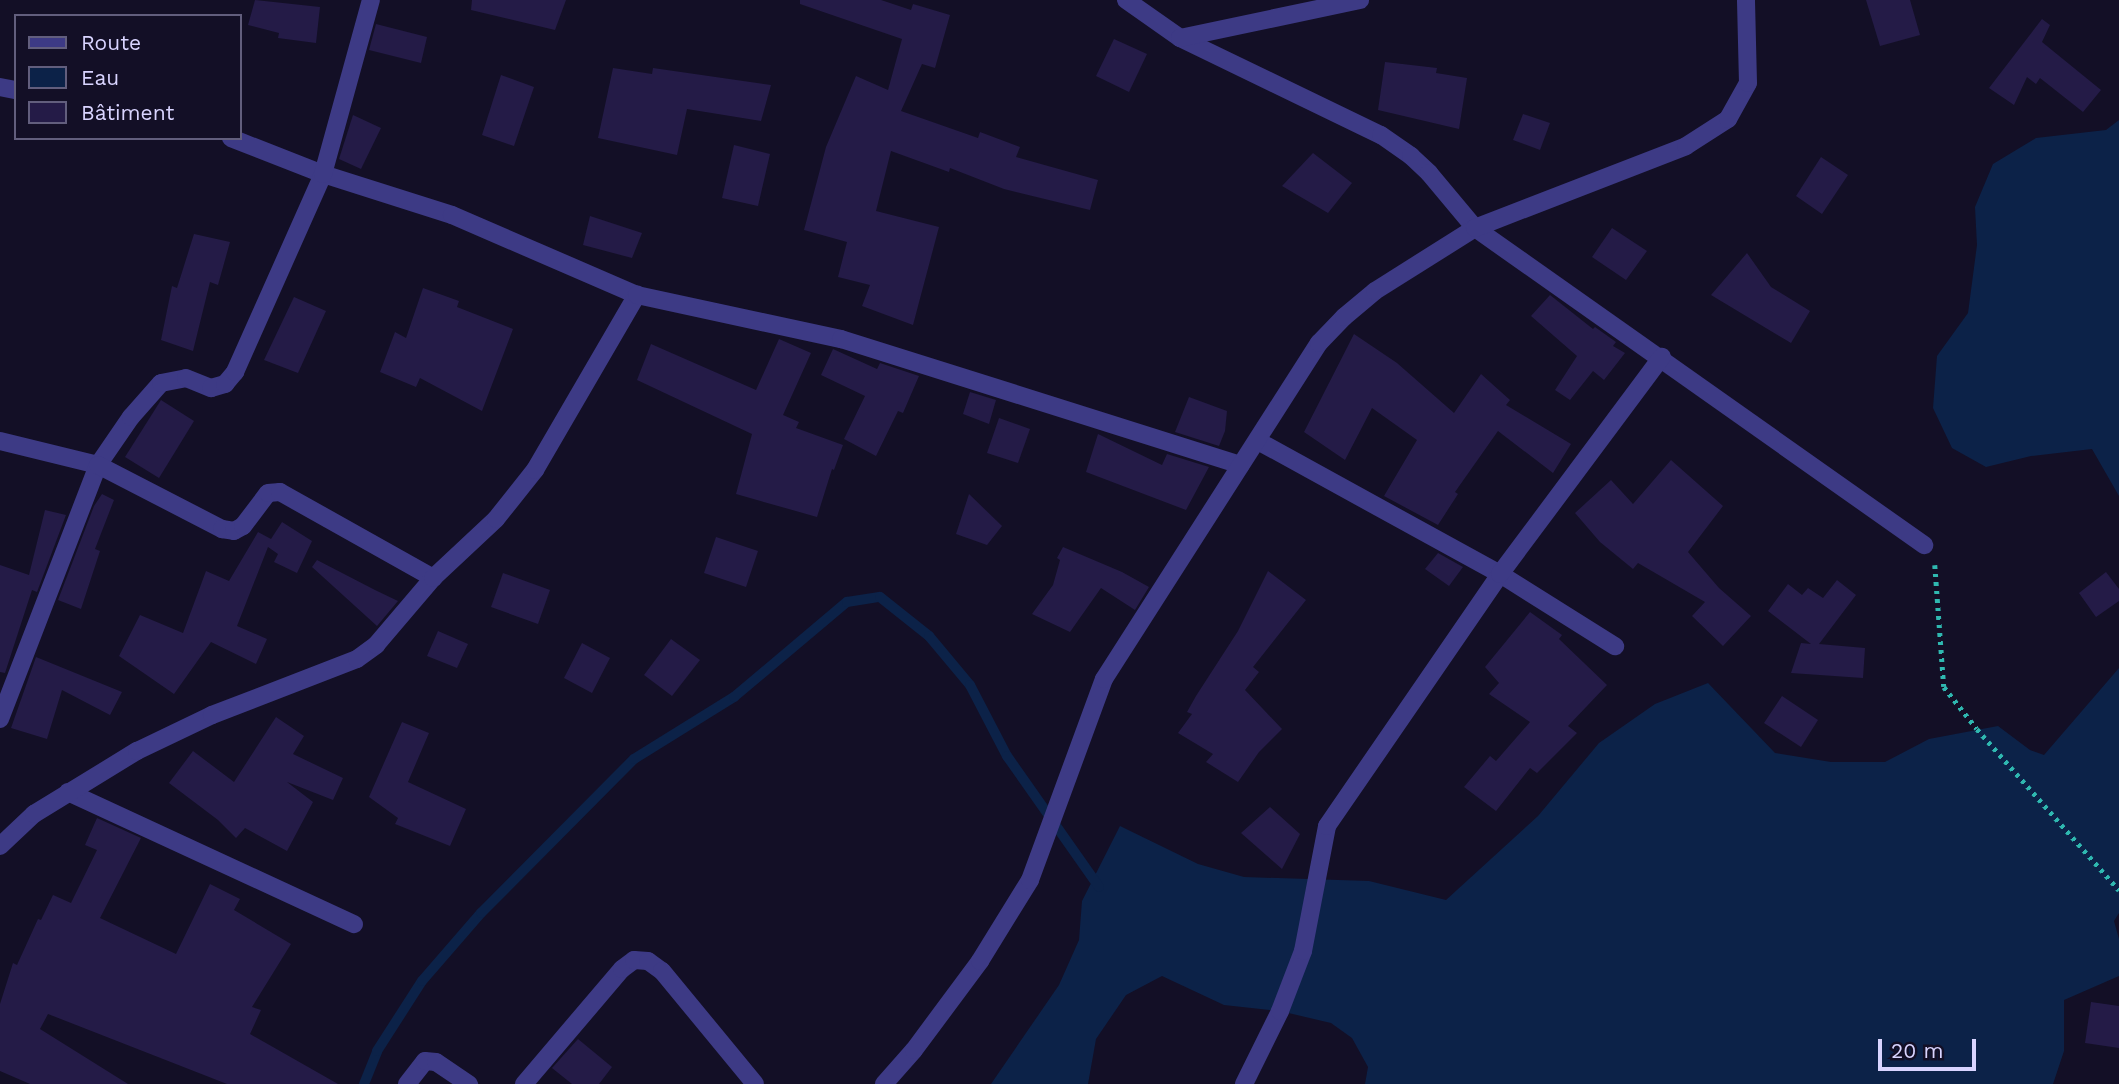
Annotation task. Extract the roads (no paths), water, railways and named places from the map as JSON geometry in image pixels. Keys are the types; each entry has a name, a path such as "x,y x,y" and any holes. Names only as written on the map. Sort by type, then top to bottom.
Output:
{"street":[{"path":"0,719 98,465 131,417 161,383 186,379 211,388 225,384 235,372 323,174 371,0"},
{"path":"1126,0 1181,38 1381,135 1429,173 1475,228 1924,545"},
{"path":"1181,38 1360,0"},
{"path":"884,1084 914,1051 980,961 1030,880 1104,679 1319,343 1375,291 1475,228 1686,146 1728,120 1748,83 1746,0"},
{"path":"236,140 323,174 452,215 637,295 841,340 1241,466"},
{"path":"0,846 34,814 137,751 212,715 357,659 376,645 433,578 496,519 535,470 637,295"},
{"path":"1244,1084 1280,1011 1303,951 1327,826 1500,574 1662,358"},
{"path":"1258,441 1500,574 1615,646"},
{"path":"0,442 98,465 222,529 234,531 243,526 268,493 280,492 433,578"},
{"path":"68,792 354,924"},
{"path":"524,1084 622,968 634,960 648,961 662,971 755,1084"},
{"path":"407,1084 425,1061 436,1062 469,1084"}],"water":[{"path":"2119,120 2119,496 2092,449 2031,456 1986,467 1952,448 1933,408 1937,356 1968,313 1977,245 1975,207 1993,164 2036,138 2106,130"},
{"path":"2119,668 2119,913 2114,921 2119,939 2119,976 2064,1000 2064,1051 2053,1084 1365,1084 1368,1067 1352,1038 1331,1023 1280,1011 1224,1005 1162,976 1126,995 1096,1039 1088,1084 991,1084 1059,985 1079,940 1082,901 1120,826 1198,864 1244,877 1369,881 1446,900 1538,816 1599,743 1655,704 1708,683 1775,753 1831,762 1885,762 1929,739 1998,726 2030,750 2044,755"}],"waterway":[{"path":"364,1084 377,1051 422,981 481,913 634,759 734,697 847,602 880,597 929,636 970,685 1007,756 1099,887"}]}
